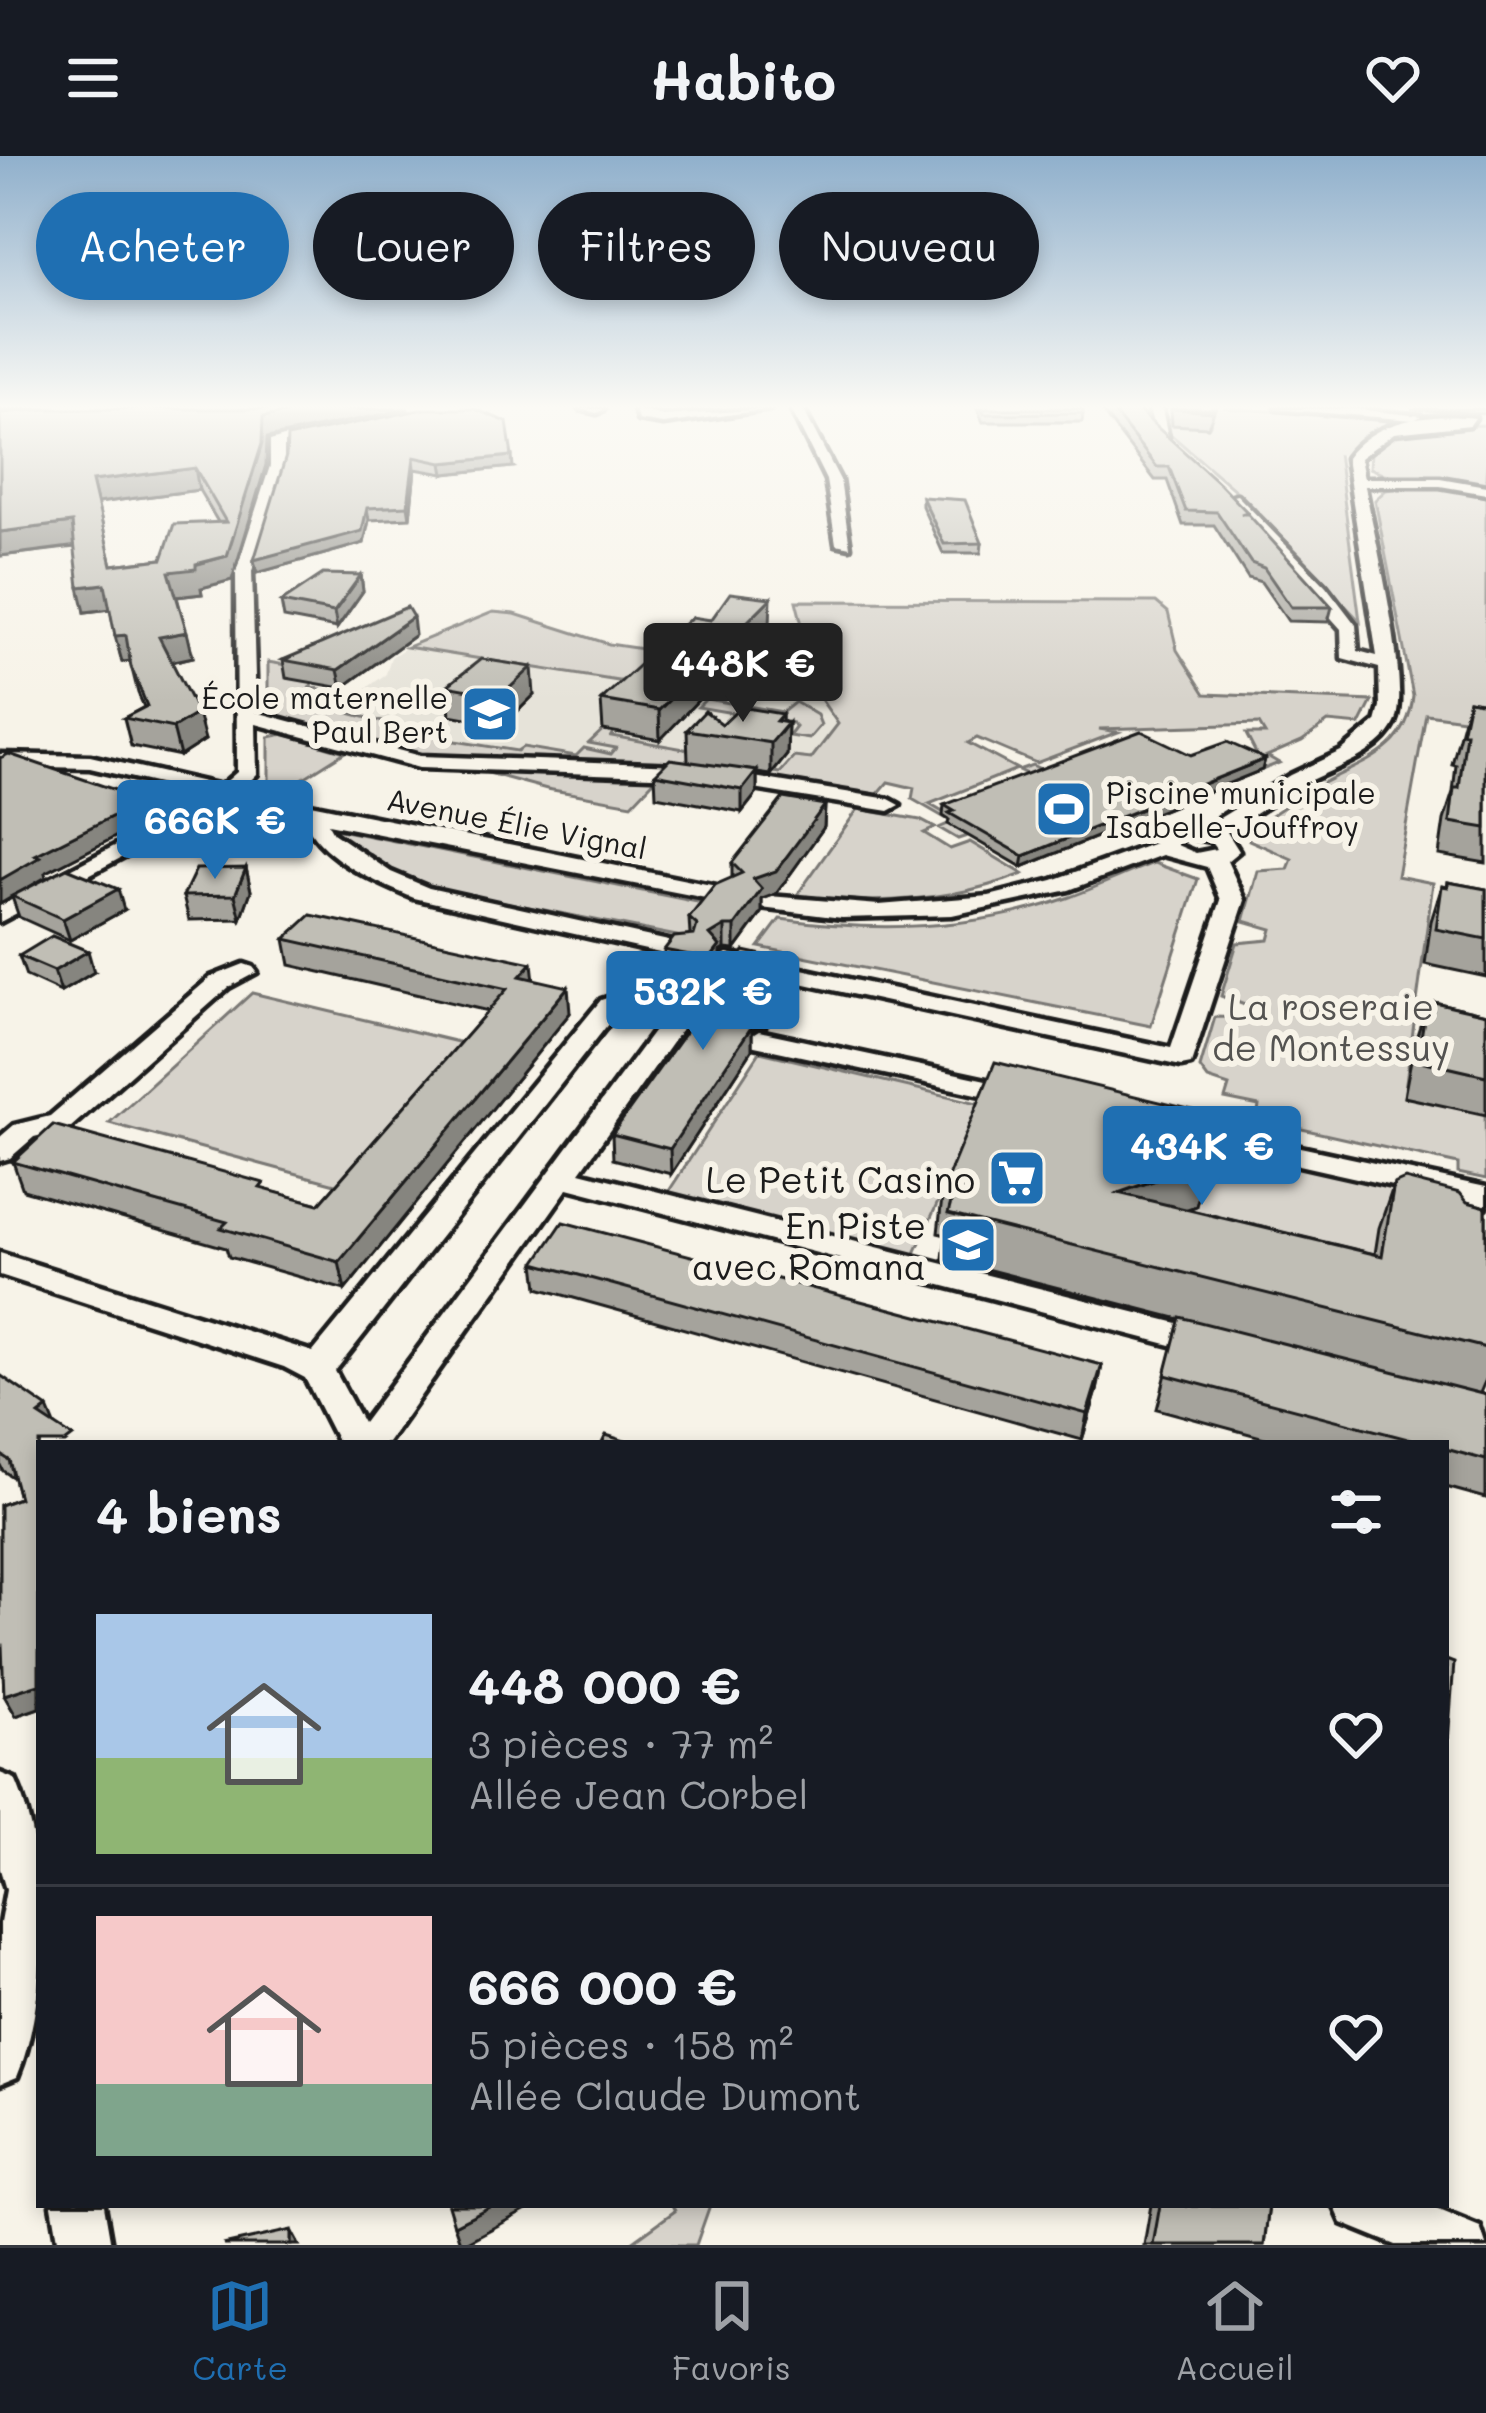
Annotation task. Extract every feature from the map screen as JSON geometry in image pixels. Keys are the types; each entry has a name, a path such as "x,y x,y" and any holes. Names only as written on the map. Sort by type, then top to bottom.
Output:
{"street":[{"path":"0,915 226,793 248,775 244,571 264,506"},
{"path":"837,506 844,544"},
{"path":"1239,506 1352,632 1349,654 1388,665"},
{"path":"769,903 883,915 962,907 1060,886 1165,847 1186,859 1212,846 1297,779 1369,742 1385,724 1390,707 1388,665 1361,506"},
{"path":"246,715 419,762 680,771 890,806"},
{"name":"Avenue Élie Vignal","path":"0,760 90,762 322,815 726,895"},
{"path":"322,815 317,824 324,837 400,886 682,951"},
{"path":"727,960 1181,1058 1233,900 1212,846"},
{"path":"0,1152 24,1131 60,1122 220,982 244,972"},
{"path":"317,1370 610,1005 687,1023 561,1177 370,1440"},
{"path":"759,1039 1063,1105"},
{"path":"1156,1125 1486,1197"},
{"path":"561,1177 1242,1352"},
{"path":"0,1264 296,1358 317,1370 354,1440"},
{"path":"0,1793 28,1889 36,1938"},
{"path":"0,2060 28,1889"},
{"path":"79,2208 85,2245"},
{"path":"1368,2208 1462,2245"}],"shaded area":[{"path":"493,612 515,614 609,644 816,675 858,697 823,786 618,748 600,765 434,759 307,724 346,694 356,696 386,674 391,657 407,647"}],"green space":[{"path":"1251,506 1345,506 1360,621"},
{"name":"La roseraie de Montessuy","path":"1376,506 1486,506 1486,722 1426,714 1397,876 1433,883 1404,1097 1485,1111 1486,1179 1458,1173 1458,1164 1257,1119 1259,1106 1225,1099 1229,1086 1208,1079 1200,1068 1215,1017 1248,1018 1250,1007 1221,996 1237,943 1269,940 1272,929 1244,921 1258,871 1288,869 1292,859 1249,840 1248,832 1312,789 1381,752 1402,730 1413,696"},
{"path":"796,601 1156,602 1168,612 1177,650 1205,694 1372,701 1360,725 1328,722 1302,741 1267,756 1279,763 1022,867 973,834 958,839 939,828 952,822 912,799 914,788 888,782 877,795 685,765 667,767 632,804 547,789 268,713 268,662 305,668 313,683 310,687 346,694 330,708 455,741 576,756 584,748 611,754 616,748 589,743 609,724 617,725 611,736 740,759 755,769 780,773 794,757 811,759 838,724 804,675 659,654 631,681 618,681 407,647 493,612 515,614 609,644 815,675","holes":["1259,724 1265,734 1246,734 1262,765 1053,775 1032,765 1018,770 1037,779 948,815 929,804 1017,769 968,743 977,738 1036,763 1118,732 1099,729"]},
{"path":"706,699 783,712 795,702 817,715 821,725 809,739 789,736 796,727 792,723 698,707"},
{"path":"284,734 345,752 280,793 269,784 269,737"},
{"path":"858,809 920,820 935,828 924,833 950,849 970,842 1023,874 968,891 911,899 797,895"},
{"path":"332,832 717,906 692,939 423,886 383,866"},
{"path":"1154,863 1198,879 1151,1026 759,947 780,919 888,927 997,917 1078,894"},
{"path":"252,993 483,1048 361,1191 109,1123"},
{"path":"760,1052 982,1104 912,1260 665,1197"},
{"path":"1236,1153 1452,1201 1378,1259 1150,1223 1208,1159 1233,1165"},
{"path":"709,2208 696,2245 628,2245 675,2211"}],"building":[{"path":"0,506 98,506 112,565 162,559 174,524 226,522 217,506 242,506 227,556 196,564 196,569 169,572 187,632 159,637 198,713 173,728 124,718 147,706 131,667 126,635 115,636 105,584 79,587 72,523 0,532"},
{"path":"270,506 398,506 367,508 362,531 254,560"},
{"path":"926,506 968,506 982,543 944,544"},
{"path":"1184,506 1242,506 1247,512 1241,514 1248,514 1332,607 1291,607 1264,568 1251,563 1217,512 1186,511"},
{"path":"323,574 361,575 334,612 281,602"},
{"path":"730,593 771,598 659,710 601,700 692,617 711,620"},
{"path":"407,607 413,617 338,670 283,660"},
{"path":"481,659 532,667 501,696 447,686"},
{"path":"1469,700 1486,703 1486,828 1450,822 1454,788 1459,788"},
{"path":"740,707 782,714 776,721 788,723 771,743 687,730 705,711 722,724"},
{"name":"Piscine municipale Isabelle-Jouffroy","path":"1141,731 1191,755 1227,742 1265,759 1024,856 949,813 954,811 944,805"},
{"path":"9,754 145,800 35,855 40,857 0,880 0,758"},
{"path":"670,759 757,771 742,790 655,774"},
{"path":"783,798 825,805 776,871 753,879 762,889 735,926 710,935 720,946 710,959 664,950 674,937 694,935 697,925 689,918 715,885 742,873 732,863"},
{"path":"67,868 118,889 63,919 12,896"},
{"path":"246,868 235,895 183,896 196,869"},
{"path":"1448,882 1486,889 1486,939 1436,929 1442,886 1448,887"},
{"path":"311,915 532,963 520,976 568,987 339,1262 221,1228 227,1222 13,1162 53,1125 264,1183 260,1188 319,1204 507,989 285,939"},
{"path":"52,936 88,951 54,971 19,956"},
{"path":"744,951 799,963 767,1004 757,1003 742,1014 752,1026 670,1149 612,1134 699,1013 722,1007 724,1000 714,992"},
{"path":"1434,1002 1486,1014 1486,1076 1417,1060 1426,1008 1433,1009"},
{"path":"995,1062 1218,1116 1207,1162 1118,1193 1382,1256 1394,1184 1405,1179 1460,1193 1467,1202 1486,1207 1486,1348 948,1214 954,1191 943,1189"},
{"path":"563,1222 1102,1365 1087,1414 535,1263"},
{"path":"1180,1317 1486,1395 1486,1460 1449,1450 1449,1440 1412,1440 1165,1375"},
{"path":"0,1375 48,1408 39,1415 73,1437 36,1440 36,1685 4,1695 0,1505 19,1498 9,1460 0,1454"},
{"path":"1449,1661 1454,1663 1449,1729"},
{"path":"449,2208 487,2208 454,2225"},
{"path":"1159,2208 1269,2208 1264,2245 1153,2245"},
{"path":"291,2230 291,2245 223,2245"}],"place":[{"name":"École maternelle Paul Bert","path":"490,714"},
{"name":"Piscine municipale Isabelle-Jouffroy","path":"1064,809"},
{"name":"Le Petit Casino","path":"1017,1178"},
{"name":"En Piste avec Romana","path":"968,1245"}]}
